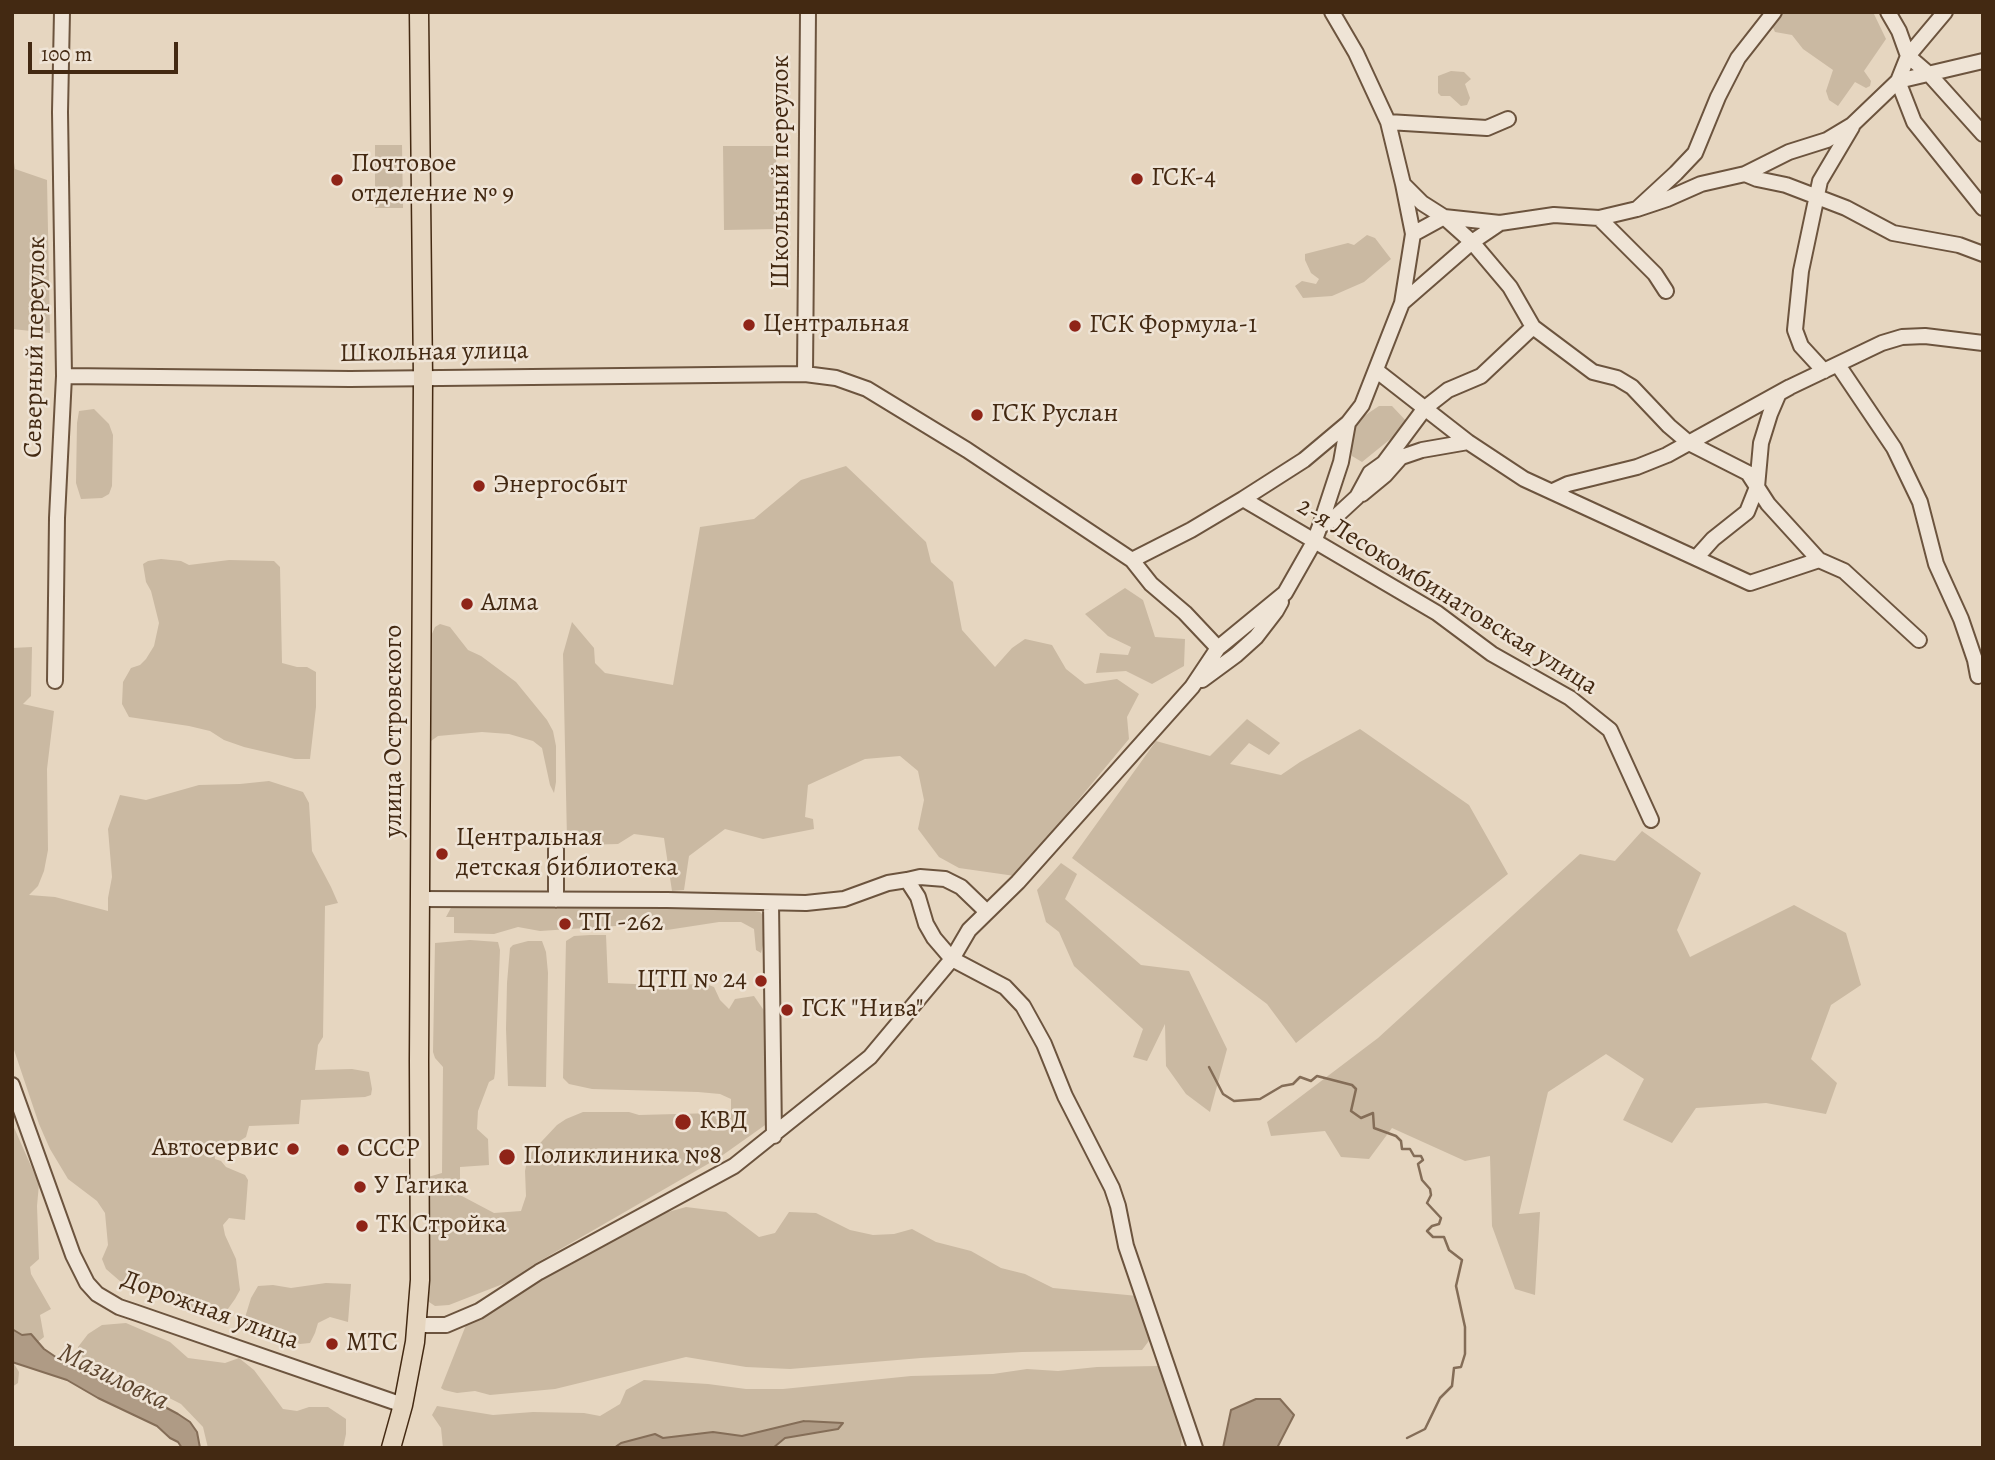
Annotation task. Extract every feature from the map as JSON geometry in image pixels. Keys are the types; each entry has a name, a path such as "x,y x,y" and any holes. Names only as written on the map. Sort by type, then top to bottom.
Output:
{"main road":[{"name":"улица Островского","path":"391,1448 403,1405 415,1342 420,1280 423,379 419,12"}],"street":[{"name":"Северный переулок","path":"55,681 57,518 64,376 60,125 62,12"},
{"name":"Школьный переулок","path":"805,374 808,12"},
{"path":"1132,560 1191,530 1243,499 1304,460 1348,423 1362,405 1402,303 1412,234 1403,184 1388,122 1356,53 1332,12"},
{"path":"1637,209 1695,153 1718,97 1738,58 1774,12"},
{"path":"1888,12 1899,31 1908,56 1930,75 1983,134"},
{"path":"1412,234 1444,217 1500,223 1554,215 1599,218 1667,199 1701,184 1745,174 1789,152 1827,140 1852,125 1898,81 1908,56 1945,12"},
{"path":"1898,81 1983,61"},
{"path":"1898,81 1914,122 1983,208"},
{"path":"1388,122 1487,128 1508,119"},
{"path":"1824,371 1801,346 1795,330 1801,271 1820,181 1852,125"},
{"path":"1745,174 1757,180 1786,185 1846,208 1893,233 1959,246 1983,254"},
{"path":"1403,184 1422,203 1444,217 1472,242 1510,287 1532,327 1592,372 1617,378 1632,387 1689,443 1748,473 1768,505 1819,560 1844,571 1919,640"},
{"path":"1599,218 1655,275 1666,292"},
{"path":"1402,303 1472,242 1500,223"},
{"path":"1384,463 1425,408 1448,390 1481,376 1532,327"},
{"path":"1553,491 1568,484 1637,467 1668,455 1779,393 1882,343 1902,337 1925,336 1983,343"},
{"path":"1838,365 1894,448 1920,502 1936,564 1961,618 1978,676"},
{"path":"1377,371 1468,442 1524,479 1751,583 1819,560"},
{"name":"Школьная улица","path":"64,376 423,379 805,374 836,378 867,389 1002,472 1132,560 1151,584 1185,613 1218,648"},
{"path":"1696,558 1713,539 1747,512 1757,488 1761,443 1779,393"},
{"path":"1192,687 1256,637 1276,611 1314,542 1341,462 1348,423"},
{"path":"1357,497 1370,473 1384,463 1422,450 1468,442"},
{"path":"1320,526 1331,521 1357,497 1369,490 1401,457"},
{"name":"2-я Лесокомбинатовская улица","path":"1243,499 1437,613 1492,654 1570,698 1610,730 1651,820"},
{"path":"417,1325 446,1325 479,1311 539,1272 734,1166 870,1057 952,959 969,930 1018,882 1192,687 1218,648 1285,593"},
{"path":"556,849 556,900"},
{"path":"420,899 806,903 844,899 888,883 920,877 945,879 961,887 987,912"},
{"path":"907,880 918,897 926,924 934,938 952,959 1005,987 1023,1006 1044,1044 1065,1096 1112,1188 1126,1246 1195,1448"},
{"path":"771,903 774,1136"},
{"name":"Дорожная улица","path":"12,1085 73,1255 87,1283 97,1294 119,1307 403,1405"}],"shaded area":[{"path":"1776,12 1873,12 1886,39 1864,71 1871,81 1870,86 1866,88 1855,82 1838,106 1829,100 1826,91 1833,70 1803,49 1792,35 1775,32 1770,21"},
{"path":"1451,71 1464,72 1471,79 1465,84 1470,98 1467,105 1461,106 1450,96 1441,96 1438,93 1438,76"},
{"path":"375,145 402,145 403,208 375,208"},
{"path":"723,146 776,146 777,229 724,230"},
{"path":"12,149 15,169 47,180 50,333 12,329"},
{"path":"1367,235 1375,238 1391,259 1364,282 1332,296 1303,298 1295,286 1302,281 1316,284 1319,279 1311,273 1305,254 1348,243 1354,245"},
{"path":"1379,406 1392,406 1409,424 1362,462 1352,456 1350,435 1361,418"},
{"path":"94,409 109,424 113,435 112,486 109,494 102,498 81,499 76,483 77,423 79,411"},
{"path":"846,466 926,542 931,562 953,582 962,630 995,667 1012,648 1025,639 1052,645 1066,669 1085,684 1117,679 1139,694 1127,717 1129,739 1015,876 959,868 939,857 918,829 924,800 918,771 900,756 865,759 808,785 805,817 813,819 814,829 763,839 725,829 689,856 684,890 672,891 664,838 634,834 618,844 582,845 567,839 563,654 572,622 594,648 595,663 605,673 673,685 700,527 754,519 801,480"},
{"path":"161,559 181,561 189,565 229,560 274,561 280,567 282,663 307,667 316,672 316,707 310,759 295,759 244,747 224,740 210,731 189,726 129,717 122,704 123,682 131,668 140,665 154,646 159,623 143,564"},
{"path":"1125,588 1143,600 1155,637 1185,639 1184,666 1152,684 1126,671 1096,673 1100,653 1128,655 1131,647 1108,636 1085,614"},
{"path":"440,624 450,627 468,650 481,656 516,682 547,720 556,746 554,793 542,748 533,741 509,734 482,732 438,736 431,741 431,636 435,627"},
{"path":"32,647 31,696 23,704 54,711 47,769 48,850 38,886 29,895 55,897 108,911 112,877 108,829 120,795 146,800 199,785 269,781 303,792 309,803 312,851 338,903 325,906 323,1037 318,1045 315,1070 352,1069 369,1072 371,1095 301,1100 299,1124 249,1126 246,1137 233,1145 220,1146 214,1150 215,1159 245,1175 248,1180 245,1220 229,1218 223,1225 236,1259 240,1290 225,1313 211,1314 132,1288 106,1269 102,1259 108,1245 105,1213 97,1201 68,1179 50,1149 12,1044 12,648"},
{"path":"1247,719 1280,743 1269,755 1249,743 1230,764 1281,775 1360,729 1469,805 1508,874 1296,1043 1267,1004 1072,858 1156,741 1210,756"},
{"path":"1642,831 1701,873 1677,930 1690,957 1794,905 1846,933 1861,985 1831,1005 1811,1059 1837,1083 1826,1114 1766,1103 1696,1108 1672,1143 1623,1120 1644,1079 1606,1054 1548,1092 1519,1214 1540,1212 1535,1295 1515,1289 1492,1226 1490,1156 1465,1161 1392,1128 1369,1159 1341,1157 1325,1131 1271,1136 1267,1122 1378,1038 1580,854 1615,861"},
{"path":"1061,863 1077,874 1065,899 1141,965 1189,971 1227,1049 1210,1112 1186,1094 1166,1066 1165,1024 1147,1061 1133,1057 1143,1029 1074,966 1059,932 1046,922 1037,890"},
{"path":"453,904 748,910 760,912 764,916 765,937 761,953 756,950 754,929 741,922 719,922 667,930 630,925 540,931 518,927 494,934 454,933 454,917 446,917"},
{"path":"606,935 608,983 706,984 714,987 720,1000 729,1009 735,999 754,996 765,1012 768,1123 720,1157 508,1282 449,1305 435,1306 429,1302 426,1295 428,1177 442,1173 443,1067 433,1052 435,943 470,940 498,942 500,950 495,1073 478,1111 477,1129 488,1139 489,1165 460,1167 460,1195 494,1213 521,1211 526,1196 525,1171 528,1156 557,1125 583,1112 629,1112 639,1115 715,1113 716,1119 731,1118 731,1099 720,1094 592,1089 569,1084 563,1078 566,941 574,936"},
{"path":"528,941 542,941 546,952 546,1087 508,1086 506,1029 510,948"},
{"path":"12,1123 39,1184 39,1259 30,1267 31,1274 51,1309 40,1315 44,1337 13,1362 19,1372 18,1383 12,1387"},
{"path":"686,1207 726,1212 759,1237 775,1233 789,1212 816,1213 850,1230 873,1235 894,1234 912,1229 936,1242 971,1251 1001,1268 1025,1274 1053,1288 1138,1296 1151,1338 1142,1350 1022,1352 790,1369 746,1367 686,1357 555,1389 490,1395 475,1391 457,1393 441,1388 466,1325 489,1307 564,1264 592,1253 619,1232 650,1217"},
{"path":"326,1283 351,1284 348,1322 330,1317 318,1323 310,1343 300,1344 243,1324 251,1298 258,1286 291,1288"},
{"path":"126,1323 170,1342 188,1358 225,1363 239,1358 254,1370 283,1409 297,1411 309,1407 328,1407 346,1419 343,1448 208,1448 203,1427 181,1404 79,1356 78,1347 88,1334 102,1325"},
{"path":"12,1329 22,1335 31,1334 44,1349 69,1366 85,1365 178,1414 190,1422 197,1432 200,1448 182,1448 157,1426 67,1380 12,1362"},
{"path":"1158,1366 1182,1425 1181,1448 443,1448 441,1428 432,1415 437,1406 493,1415 533,1412 600,1416 620,1404 626,1390 644,1380 746,1389 783,1389 911,1376 993,1374 1027,1369 1058,1371"},
{"path":"1256,1399 1280,1399 1294,1415 1277,1448 1223,1448 1231,1410"},
{"path":"804,1421 843,1423 838,1429 785,1438 773,1448 614,1448 621,1443 655,1434 663,1438 713,1432 742,1436"}],"waterway":[{"path":"1209,1067 1223,1094 1234,1101 1260,1099 1282,1086 1293,1084 1300,1077 1311,1081 1317,1076 1352,1085 1356,1089 1351,1111 1361,1118 1373,1113 1374,1128 1396,1136 1401,1141 1402,1149 1410,1149 1414,1156 1421,1156 1423,1160 1418,1164 1422,1180 1430,1189 1431,1195 1427,1203 1441,1218 1439,1224 1427,1231 1433,1237 1444,1237 1449,1250 1462,1260 1456,1286 1465,1327 1465,1354 1461,1367 1454,1368 1452,1386 1440,1398 1425,1429 1407,1438"}],"place":[{"name":"ГСК-4","path":"1137,179"},
{"name":"Почтовое отделение № 9","path":"337,180"},
{"name":"Центральная","path":"749,325"},
{"name":"ГСК Формула-1","path":"1075,326"},
{"name":"ГСК Руслан","path":"977,415"},
{"name":"Энергосбыт","path":"479,486"},
{"name":"Алма","path":"467,604"},
{"name":"Центральная детская библиотека","path":"442,854"},
{"name":"ТП -262","path":"565,924"},
{"name":"ЦТП № 24","path":"761,981"},
{"name":"ГСК \"Нива\"","path":"787,1010"},
{"name":"КВД","path":"683,1122"},
{"name":"Автосервис","path":"293,1149"},
{"name":"СССР","path":"343,1150"},
{"name":"Поликлиника №8","path":"507,1157"},
{"name":"У Гагика","path":"360,1187"},
{"name":"ТК Стройка","path":"362,1226"},
{"name":"МТС","path":"332,1344"}],"water label":[{"name":"Мазиловка","path":"113,1378"}]}
